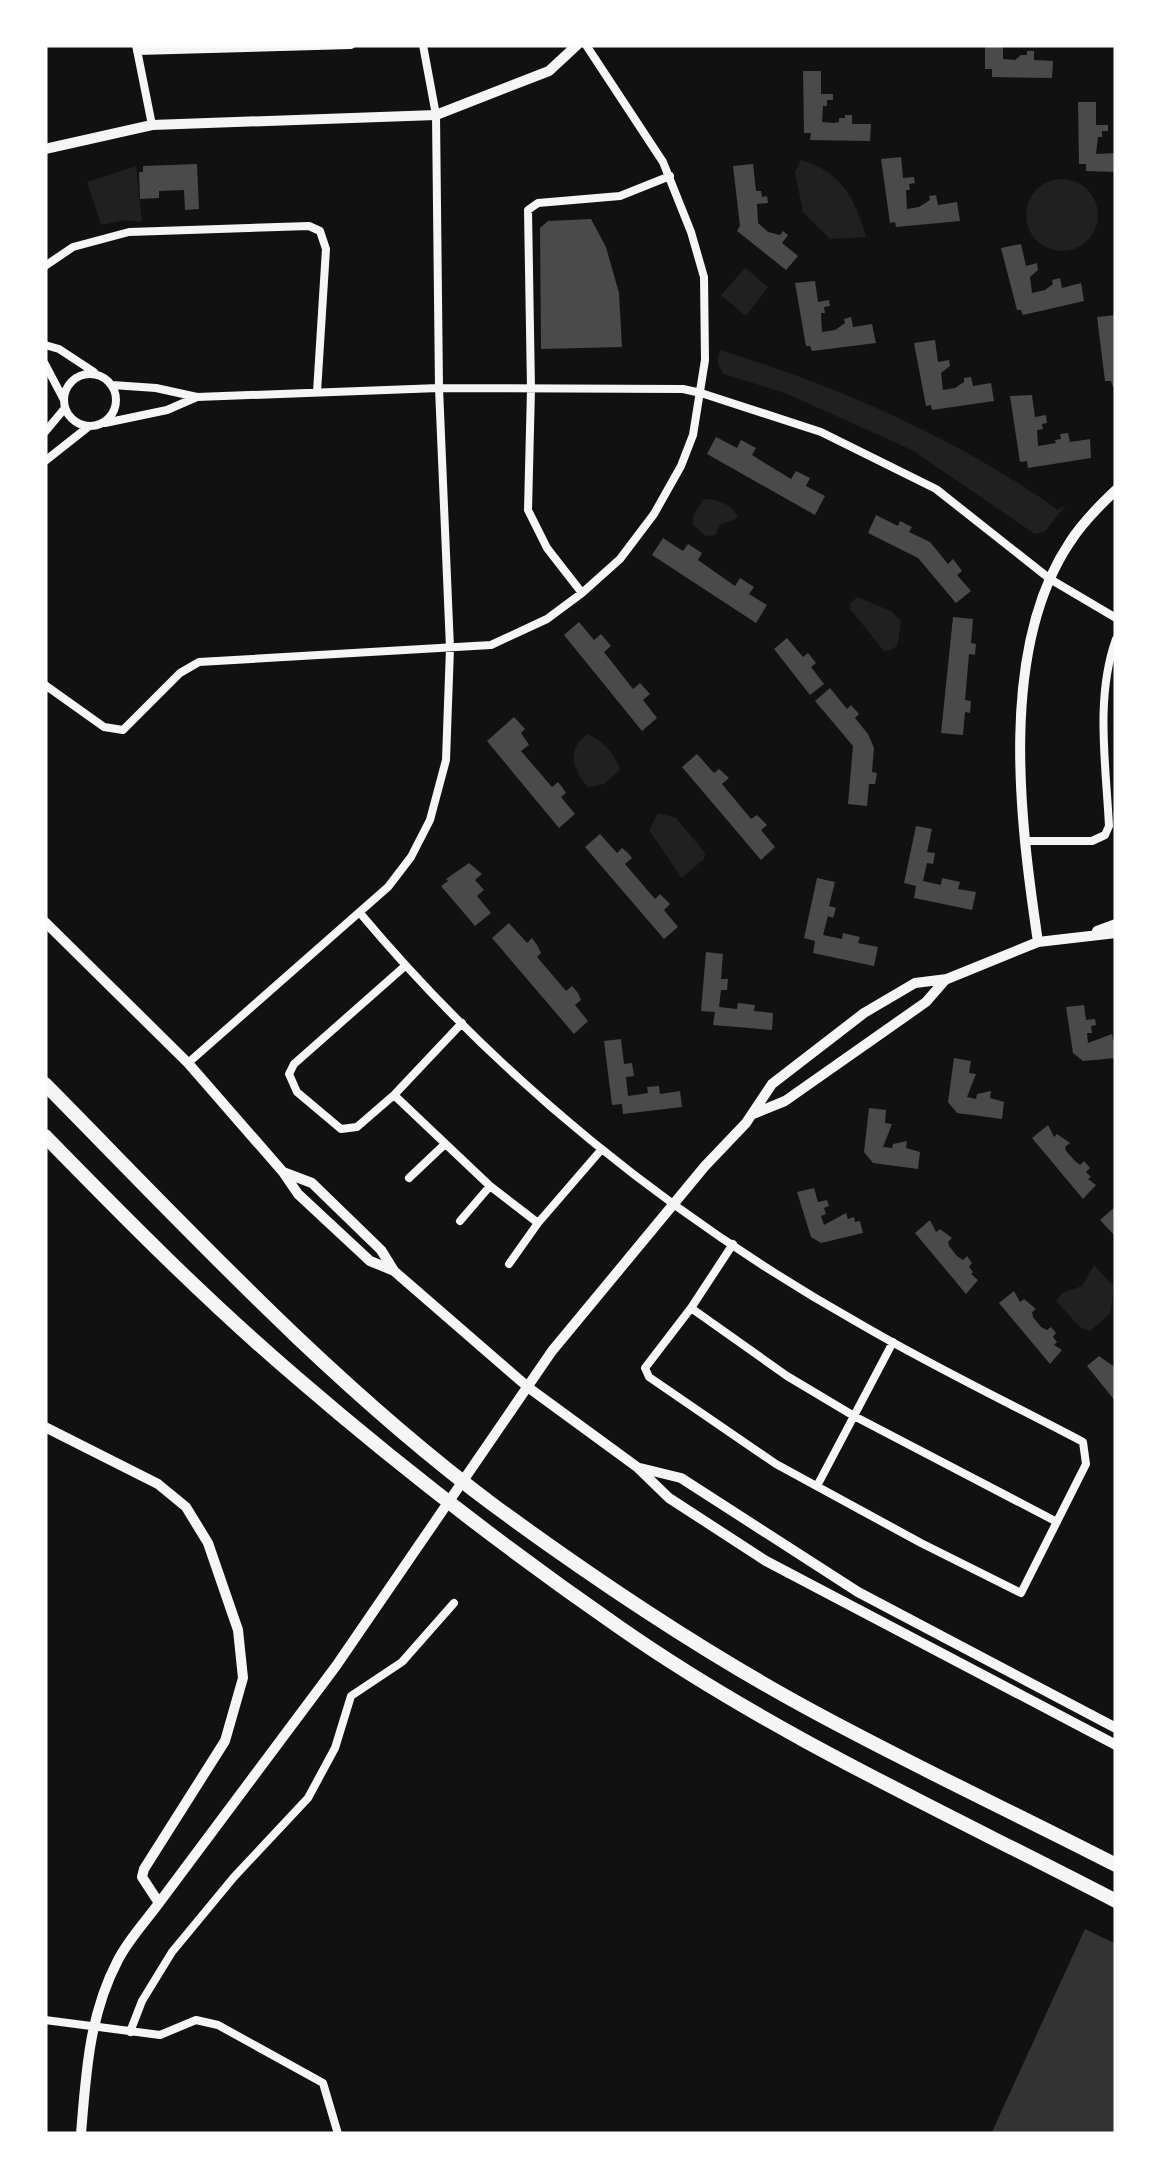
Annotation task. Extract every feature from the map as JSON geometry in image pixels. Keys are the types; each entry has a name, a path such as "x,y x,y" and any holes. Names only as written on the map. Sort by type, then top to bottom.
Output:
{"highway":[{"path":"45,1084 258,1299 360,1394 496,1506 637,1603 786,1696 1116,1866"},
{"path":"45,1136 158,1251 281,1364 426,1484 621,1629 765,1718 1116,1902"}],"street":[{"path":"152,125 136,48 351,45"},
{"path":"188,1064 388,887 411,857 430,820 446,760 450,648 439,388 436,115 423,45"},
{"path":"45,148 152,125 436,115 549,71 577,45"},
{"path":"45,685 104,727 123,730 180,672 199,662 491,645 547,619 620,559 654,514 693,435 706,344 704,277 670,176 586,45"},
{"path":"582,593 547,548 528,510 528,210 538,202 583,202 620,196 670,176"},
{"path":"45,266 73,247 130,232 308,226 320,231 326,249 317,392"},
{"path":"45,345 59,349 112,385 196,396 439,388 701,392 820,432 936,488 1050,580 1116,618"},
{"path":"45,364 74,421 88,427"},
{"path":"45,432 64,404 74,379 98,375"},
{"path":"104,423 116,406 112,385"},
{"path":"45,462 88,427 166,410 196,396"},
{"path":"1038,942 1024,841 1020,704 1030,645 1050,580 1070,540 1116,490"},
{"path":"1024,841 1092,841 1105,835 1109,826 1106,666 1116,639"},
{"path":"360,913 405,966 462,1023 601,1150 732,1244 893,1342 1083,1442 1086,1464 1021,1593 776,1464 648,1377 644,1368 691,1308 732,1244"},
{"path":"45,922 188,1064 284,1172 298,1194 370,1260 394,1270"},
{"path":"1072,939 1116,924"},
{"path":"81,2134 88,2050 100,2002 119,1958 336,1666 552,1351 753,1114 772,1084 864,1013 915,982 947,979 1038,942 1116,935"},
{"path":"405,966 294,1064 289,1074 298,1092 341,1129 357,1127 394,1095 462,1023"},
{"path":"753,1114 785,1101 926,1002 947,979"},
{"path":"394,1095 490,1186 538,1223"},
{"path":"408,1178 444,1144"},
{"path":"509,1264 538,1223 601,1150"},
{"path":"284,1172 312,1183 380,1250 394,1270 529,1388 636,1467 669,1498 766,1561 1116,1745"},
{"path":"460,1221 490,1186"},
{"path":"691,1308 787,1376 854,1416 1057,1522"},
{"path":"817,1486 893,1342"},
{"path":"45,1427 158,1484 186,1507 208,1543 238,1630 243,1678 225,1741 142,1877 159,1904"},
{"path":"636,1467 681,1478 858,1592 1116,1728"},
{"path":"130,2032 142,2001 172,1952 234,1876 308,1798 335,1748 352,1696 402,1662 454,1603"},
{"path":"45,2020 160,2034 196,2020 218,2024 324,2083 338,2134"}],"shaded area":[{"path":"801,160 826,171 844,188 866,237 830,239 803,212 795,172"},
{"path":"136,166 142,222 125,220 101,225 87,182"},
{"path":"1062,179 1076,181 1088,189 1096,201 1096,229 1088,241 1076,249 1062,251 1048,249 1036,241 1028,229 1026,215 1028,201 1036,189 1048,181"},
{"path":"745,268 768,287 746,316 721,295"},
{"path":"720,350 895,416 979,460 1058,510 1066,505 1045,531 1035,534 912,450 785,393 723,374 717,361"},
{"path":"704,499 724,504 738,518 719,525 716,535 706,536 693,525 693,515"},
{"path":"857,597 891,611 901,621 898,644 892,650 884,651 850,609"},
{"path":"588,734 608,749 620,770 604,784 588,787 578,773 574,753"},
{"path":"658,813 676,818 705,853 704,859 682,878 649,830"},
{"path":"1094,1265 1114,1287 1110,1314 1090,1331 1081,1328 1056,1301 1062,1293 1082,1286"},
{"path":"1085,1929 1116,1944 1116,2134 991,2134"}],"building":[{"path":"985,45 1003,45 1003,59 1015,60 1034,51 1034,60 1053,61 1052,78 992,77 992,69 985,69"},
{"path":"803,71 821,71 821,94 833,94 833,100 827,100 827,106 823,106 822,122 839,122 839,118 852,115 852,124 871,124 870,141 810,140 811,133 804,133"},
{"path":"1078,102 1096,102 1096,125 1108,125 1108,131 1102,131 1102,137 1098,137 1096,154 1116,153 1116,172 1086,171 1086,164 1079,164"},
{"path":"901,157 903,178 914,177 915,183 906,190 907,209 919,207 930,200 929,196 936,195 938,205 957,202 960,221 896,227 895,222 890,223 881,159"},
{"path":"197,164 199,209 185,210 184,190 159,191 159,198 140,199 139,172 143,172 143,166"},
{"path":"753,164 756,191 767,196 768,203 757,204 758,223 768,232 780,235 783,231 788,235 782,243 798,256 786,270 737,231 740,226 733,166"},
{"path":"591,219 606,247 619,293 622,347 541,349 540,228 548,221"},
{"path":"1021,244 1026,266 1037,263 1038,270 1030,277 1032,293 1045,290 1053,284 1052,280 1060,278 1062,288 1081,283 1084,301 1023,315 1017,310 1001,248"},
{"path":"815,281 818,302 829,300 830,306 821,313 822,332 835,330 851,317 853,327 872,324 876,343 812,351 806,346 795,283"},
{"path":"1116,315 1113,387 1111,381 1105,381 1097,317"},
{"path":"935,340 938,362 949,360 950,366 941,373 943,390 955,388 964,378 971,377 973,386 991,383 994,401 932,410 931,405 926,406 914,343"},
{"path":"1032,395 1035,417 1046,415 1047,423 1037,430 1038,446 1056,443 1060,434 1068,433 1070,442 1090,439 1091,458 1028,468 1027,461 1020,462 1010,396"},
{"path":"716,437 737,448 741,440 756,448 752,455 791,479 796,471 810,478 806,486 825,496 815,515 707,454"},
{"path":"876,515 898,526 900,521 912,527 909,532 930,542 948,564 953,559 962,571 957,575 971,591 956,603 918,558 868,533"},
{"path":"663,538 683,551 688,544 702,553 698,560 735,586 740,578 754,587 749,594 767,605 756,623 652,555"},
{"path":"953,617 973,619 971,643 976,644 975,655 969,654 965,700 971,701 970,713 965,712 963,735 941,733"},
{"path":"579,622 594,640 601,634 611,646 604,652 633,689 640,683 650,694 643,700 657,718 642,731 564,635"},
{"path":"787,638 803,657 808,653 816,663 811,667 824,684 810,695 774,649"},
{"path":"830,688 847,709 851,705 859,714 855,718 874,748 872,772 877,773 875,784 869,784 867,806 848,804 853,746 815,701"},
{"path":"514,717 525,729 521,733 529,745 521,751 552,787 558,782 566,793 561,797 575,814 559,828 487,741"},
{"path":"697,754 714,773 719,769 729,778 722,784 751,819 757,815 767,825 761,830 775,847 761,860 682,767"},
{"path":"916,826 932,829 927,852 935,853 933,864 927,863 923,881 941,885 942,878 960,882 958,889 976,892 972,910 914,898 916,886 904,883"},
{"path":"600,834 617,853 622,848 628,853 632,858 625,864 655,899 660,894 670,904 664,910 678,927 664,939 585,847"},
{"path":"469,863 482,874 475,880 484,890 477,896 491,913 475,926 441,886"},
{"path":"817,878 835,882 829,906 836,908 833,918 828,916 823,935 842,939 843,933 860,937 858,943 878,947 874,966 813,953 815,941 804,938"},
{"path":"509,923 527,943 532,938 541,953 537,957 566,991 572,986 578,993 581,1000 575,1005 588,1021 574,1034 492,938"},
{"path":"706,952 723,954 721,979 728,979 727,990 721,990 719,1007 755,1005 754,1011 773,1013 772,1030 713,1025 715,1012 701,1011"},
{"path":"1084,1005 1086,1020 1095,1019 1096,1025 1091,1026 1092,1033 1087,1033 1088,1043 1112,1034 1116,1058 1083,1061 1073,1053 1066,1007"},
{"path":"621,1039 624,1064 632,1063 634,1076 626,1077 628,1096 648,1093 647,1087 659,1086 660,1094 680,1091 682,1107 623,1114 622,1104 612,1105 604,1041"},
{"path":"954,1058 971,1061 969,1073 976,1074 967,1097 976,1099 977,1094 991,1091 990,1098 1004,1102 1002,1119 957,1113 948,1102"},
{"path":"869,1108 886,1110 885,1123 892,1124 883,1147 892,1148 893,1144 907,1141 906,1148 920,1152 918,1169 873,1163 864,1152"},
{"path":"1048,1125 1054,1137 1057,1134 1070,1143 1066,1151 1075,1161 1080,1165 1084,1161 1090,1168 1086,1172 1091,1177 1088,1179 1096,1185 1083,1199 1032,1138"},
{"path":"814,1188 818,1202 827,1200 829,1206 821,1216 824,1225 846,1213 848,1219 860,1221 863,1233 821,1243 811,1237 797,1192"},
{"path":"1116,1206 1116,1237 1100,1220"},
{"path":"930,1220 936,1232 940,1229 952,1238 949,1246 957,1256 963,1260 967,1256 972,1263 971,1274 978,1280 966,1294 915,1233"},
{"path":"1014,1291 1020,1302 1024,1299 1036,1309 1033,1317 1041,1327 1051,1327 1056,1333 1054,1345 1062,1350 1050,1364 999,1303"},
{"path":"1099,1356 1116,1368 1116,1402 1087,1366"}]}
